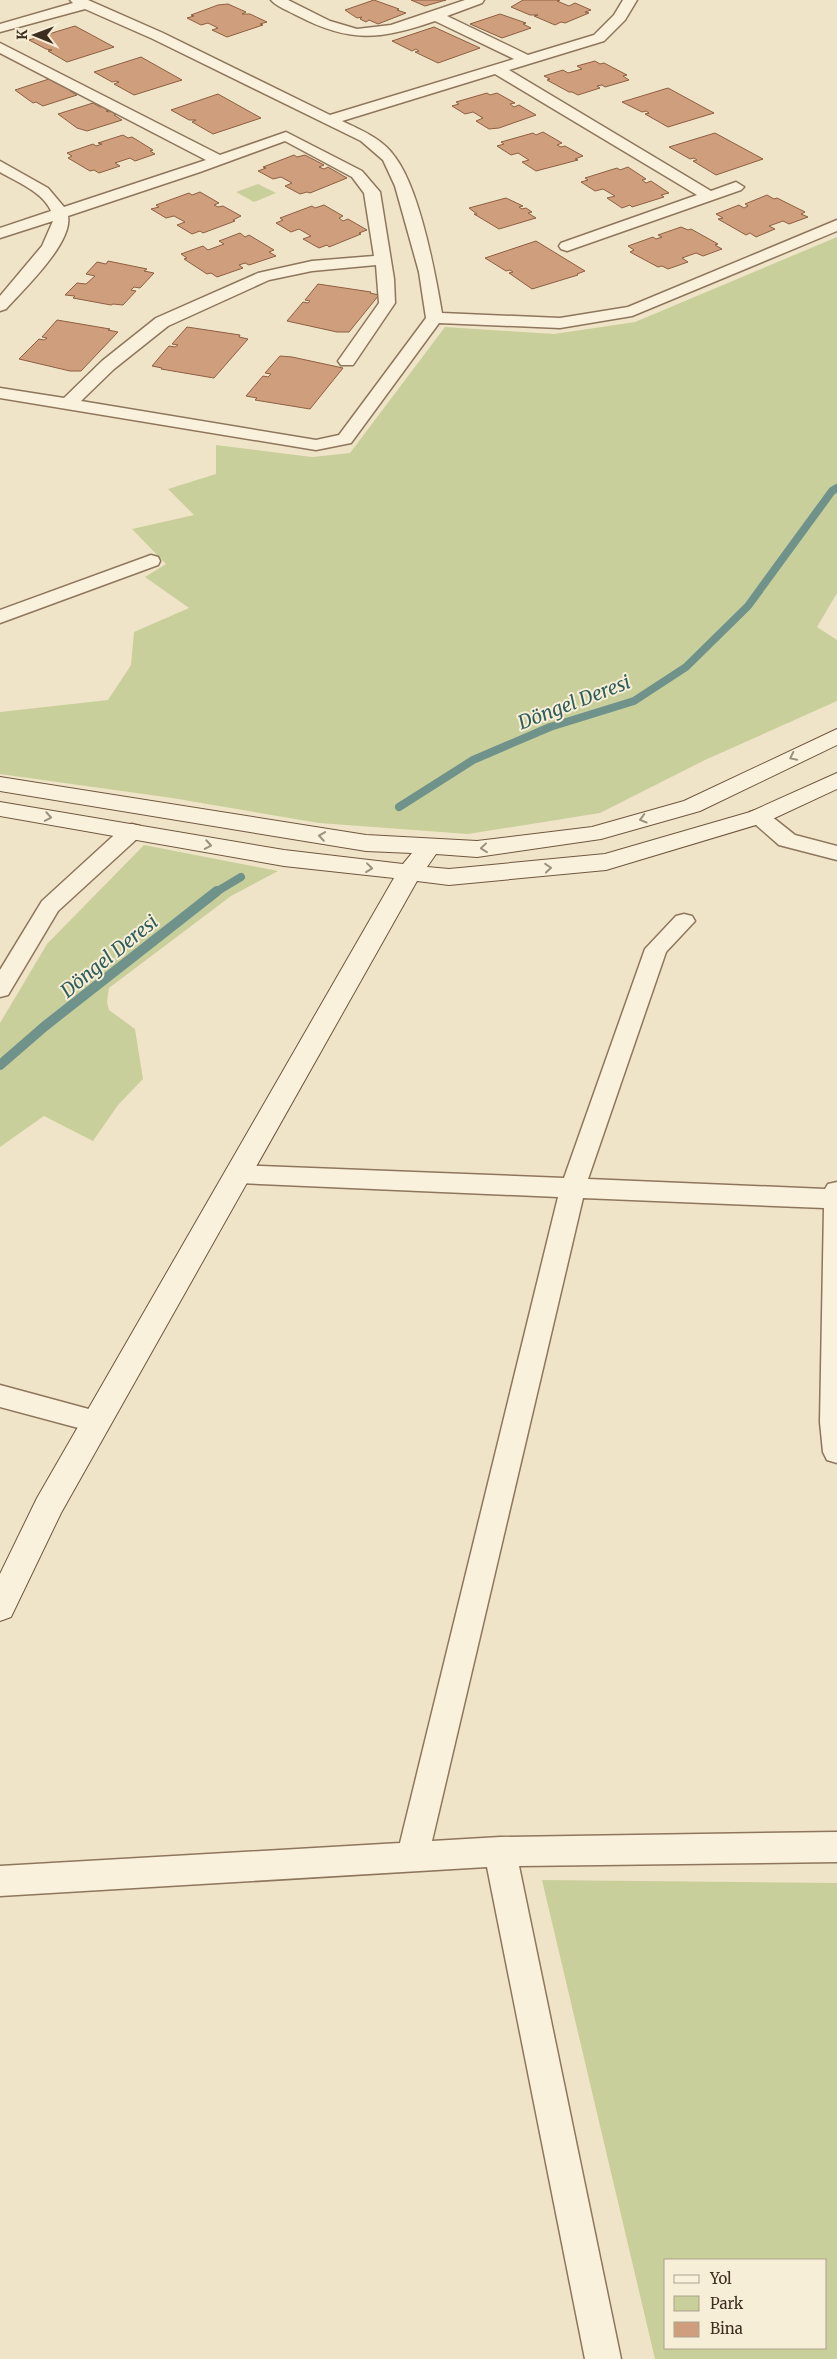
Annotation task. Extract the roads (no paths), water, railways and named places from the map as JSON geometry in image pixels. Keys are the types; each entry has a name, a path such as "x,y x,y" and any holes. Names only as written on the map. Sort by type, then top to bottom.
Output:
{"main road":[{"path":"0,784 366,843 477,849 593,834 692,806 837,736"},
{"path":"0,808 284,858 449,877 606,862 758,817 837,780"},
{"path":"0,1607 48,1507 410,873 430,846"}],"street":[{"path":"278,0 341,30 362,33 381,32 435,16 477,0"},
{"path":"329,120 599,38 620,17 630,0"},
{"path":"0,28 81,1 158,36 366,138 389,158 403,186 428,272 434,318 345,438 316,445 0,393"},
{"path":"435,16 527,60"},
{"path":"0,47 218,160"},
{"path":"496,68 709,196"},
{"path":"0,233 286,136 357,174 372,192 381,260 386,280 387,303 347,361"},
{"path":"0,166 45,193 55,203 60,214 61,226 53,241 0,306"},
{"path":"568,246 736,187"},
{"path":"434,318 560,324 632,311 837,225"},
{"path":"68,404 108,365 162,322 264,276 312,266 381,260"},
{"path":"0,617 150,561"},
{"path":"758,817 787,840 837,853"},
{"path":"0,989 50,906 132,831"},
{"path":"412,1858 573,1188 656,949 684,921"},
{"path":"238,1174 573,1188 836,1196 834,1422 837,1452"},
{"path":"0,1396 97,1422"},
{"path":"0,1881 500,1852 837,1847"},
{"path":"500,1852 603,2359"}],"waterway":[{"name":"Döngel Deresi","path":"399,807 473,760 550,727 634,701 686,667 748,606 832,491 837,488"},
{"name":"Döngel Deresi","path":"216,892 241,877"},
{"name":"Döngel Deresi","path":"0,1065 45,1026 217,891"}]}
